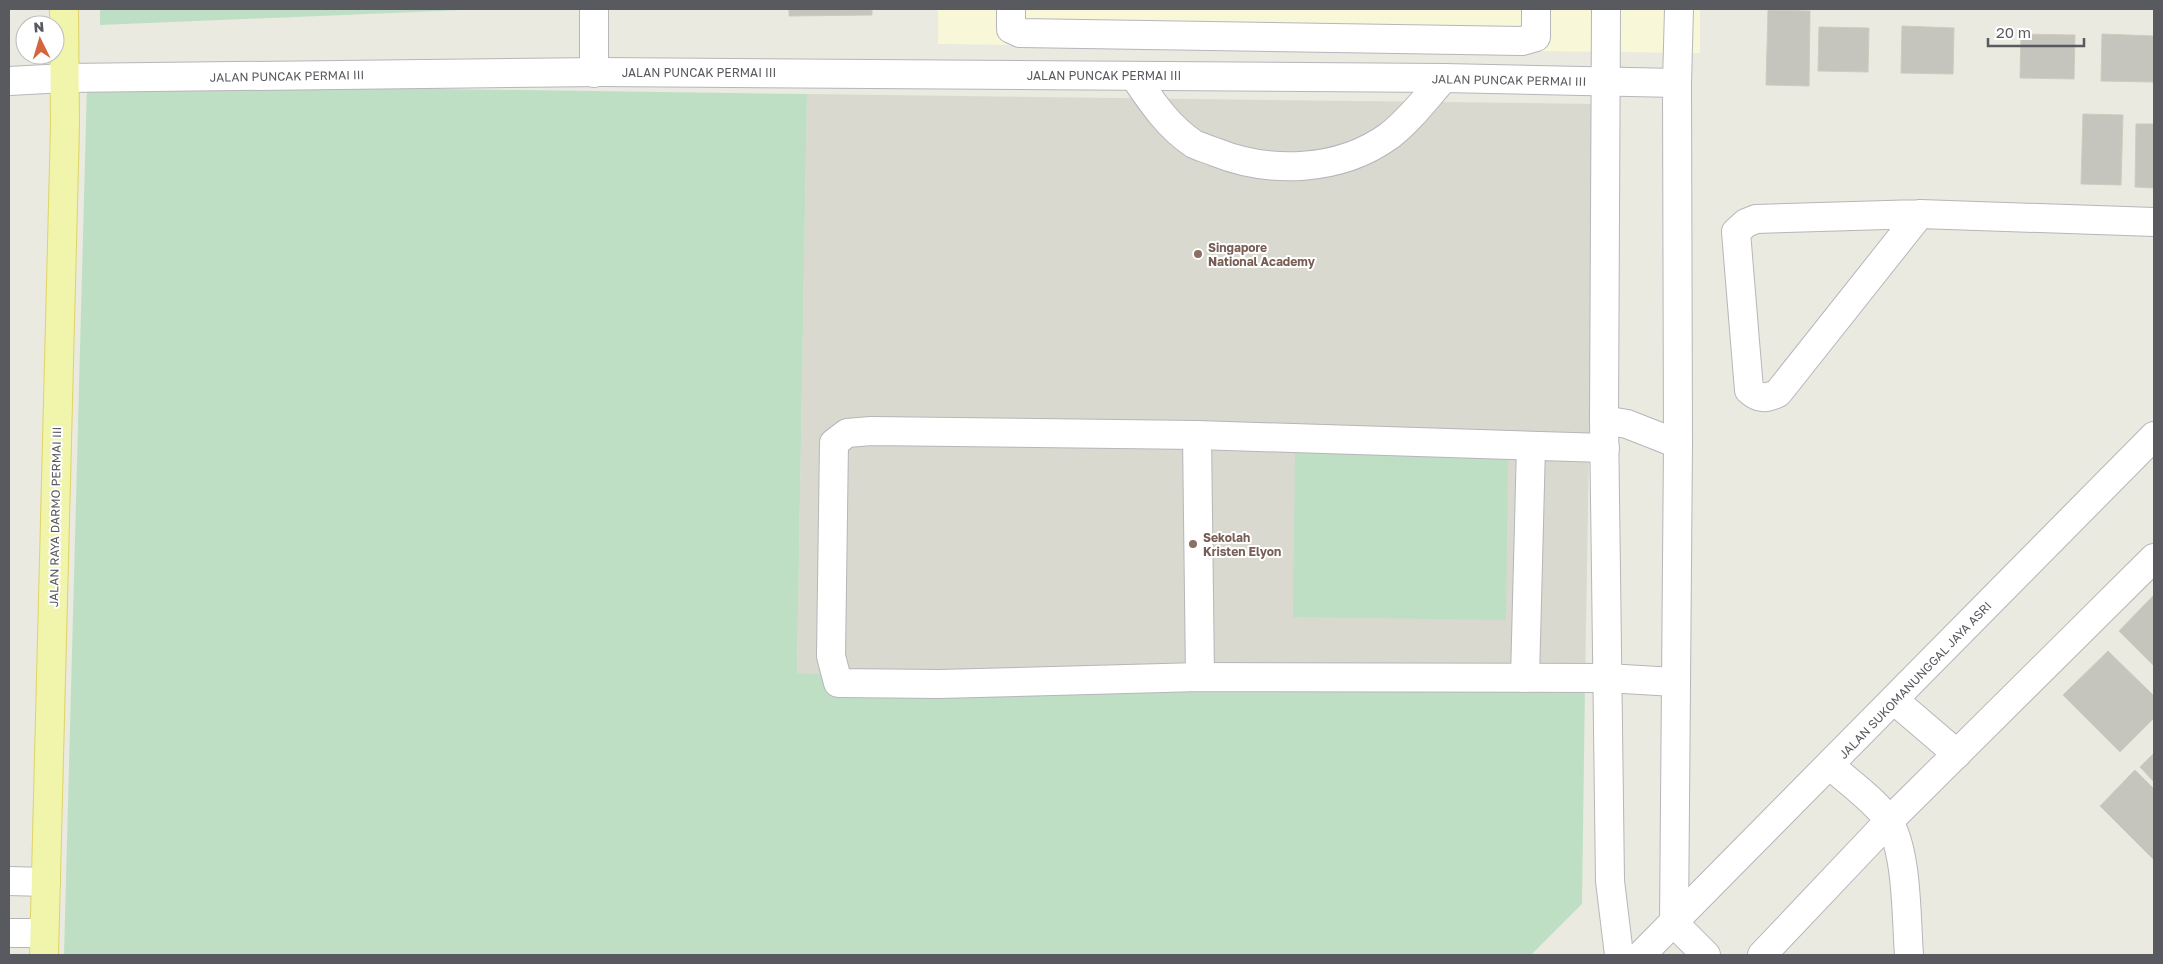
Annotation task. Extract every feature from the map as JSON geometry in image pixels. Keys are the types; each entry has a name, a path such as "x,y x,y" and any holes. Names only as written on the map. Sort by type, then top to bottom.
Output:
{"main road":[{"name":"JALAN RAYA DARMO PERMAI III","path":"44,944 65,78 64,9"}],"street":[{"path":"588,72 594,9"},
{"path":"1011,9 1011,28 1020,33 1522,41 1536,37 1536,9"},
{"path":"1606,9 1604,420 1606,678 1610,881 1619,955"},
{"path":"1679,9 1676,84 1678,444 1674,923 1706,955"},
{"name":"JALAN PUNCAK PERMAI III","path":"9,81 65,78 588,72 1444,78 1676,84"},
{"path":"1134,76 1154,106 1194,144 1236,161 1283,168 1317,164 1351,156 1388,136 1413,114 1444,78"},
{"path":"1920,214 1778,393 1762,398 1755,396 1749,390 1736,232 1746,223 1756,219 1920,214 2154,222"},
{"path":"1604,420 1627,424 1678,444"},
{"path":"1604,448 1197,435 871,431 847,433 834,443 831,656 838,683 939,684 1200,677 1606,678 1675,682"},
{"path":"1197,435 1200,677"},
{"name":"JALAN SUKOMANUNGGAL JAYA ASRI","path":"1641,955 2154,436"},
{"path":"1525,678 1531,446"},
{"path":"1762,955 1889,821 2154,558"},
{"path":"1894,700 1957,754"},
{"path":"1830,765 1880,810 1889,821 1896,838 1902,864 1909,955"},
{"path":"9,881 46,882"},
{"path":"9,933 44,944"}],"shaded area":[{"path":"100,9 487,9 100,25"},
{"path":"938,9 1700,9 1700,53 938,44"},
{"path":"87,84 807,94 797,673 1585,684 1582,904 1531,955 64,955"},
{"path":"807,94 1595,104 1585,684 797,673"},
{"path":"1295,447 1508,450 1506,620 1293,617"}],"building":[{"path":"789,9 872,9 872,15 789,16"},
{"path":"1768,10 1810,11 1809,86 1766,85"},
{"path":"1902,26 1954,28 1953,74 1901,73"},
{"path":"1819,27 1869,28 1868,72 1818,71"},
{"path":"2021,34 2075,35 2074,79 2020,78"},
{"path":"2102,34 2154,36 2154,82 2101,81"},
{"path":"2083,114 2123,115 2121,185 2081,184"},
{"path":"2136,124 2154,124 2154,188 2135,187"},
{"path":"2154,597 2154,666 2119,631"},
{"path":"2108,651 2154,696 2154,718 2120,752 2063,695"},
{"path":"2154,753 2154,782 2140,767"},
{"path":"2135,770 2154,789 2154,860 2100,806"}],"place":[{"name":"Singapore National Academy","path":"1198,254"},
{"name":"Sekolah Kristen Elyon","path":"1193,544"}]}
